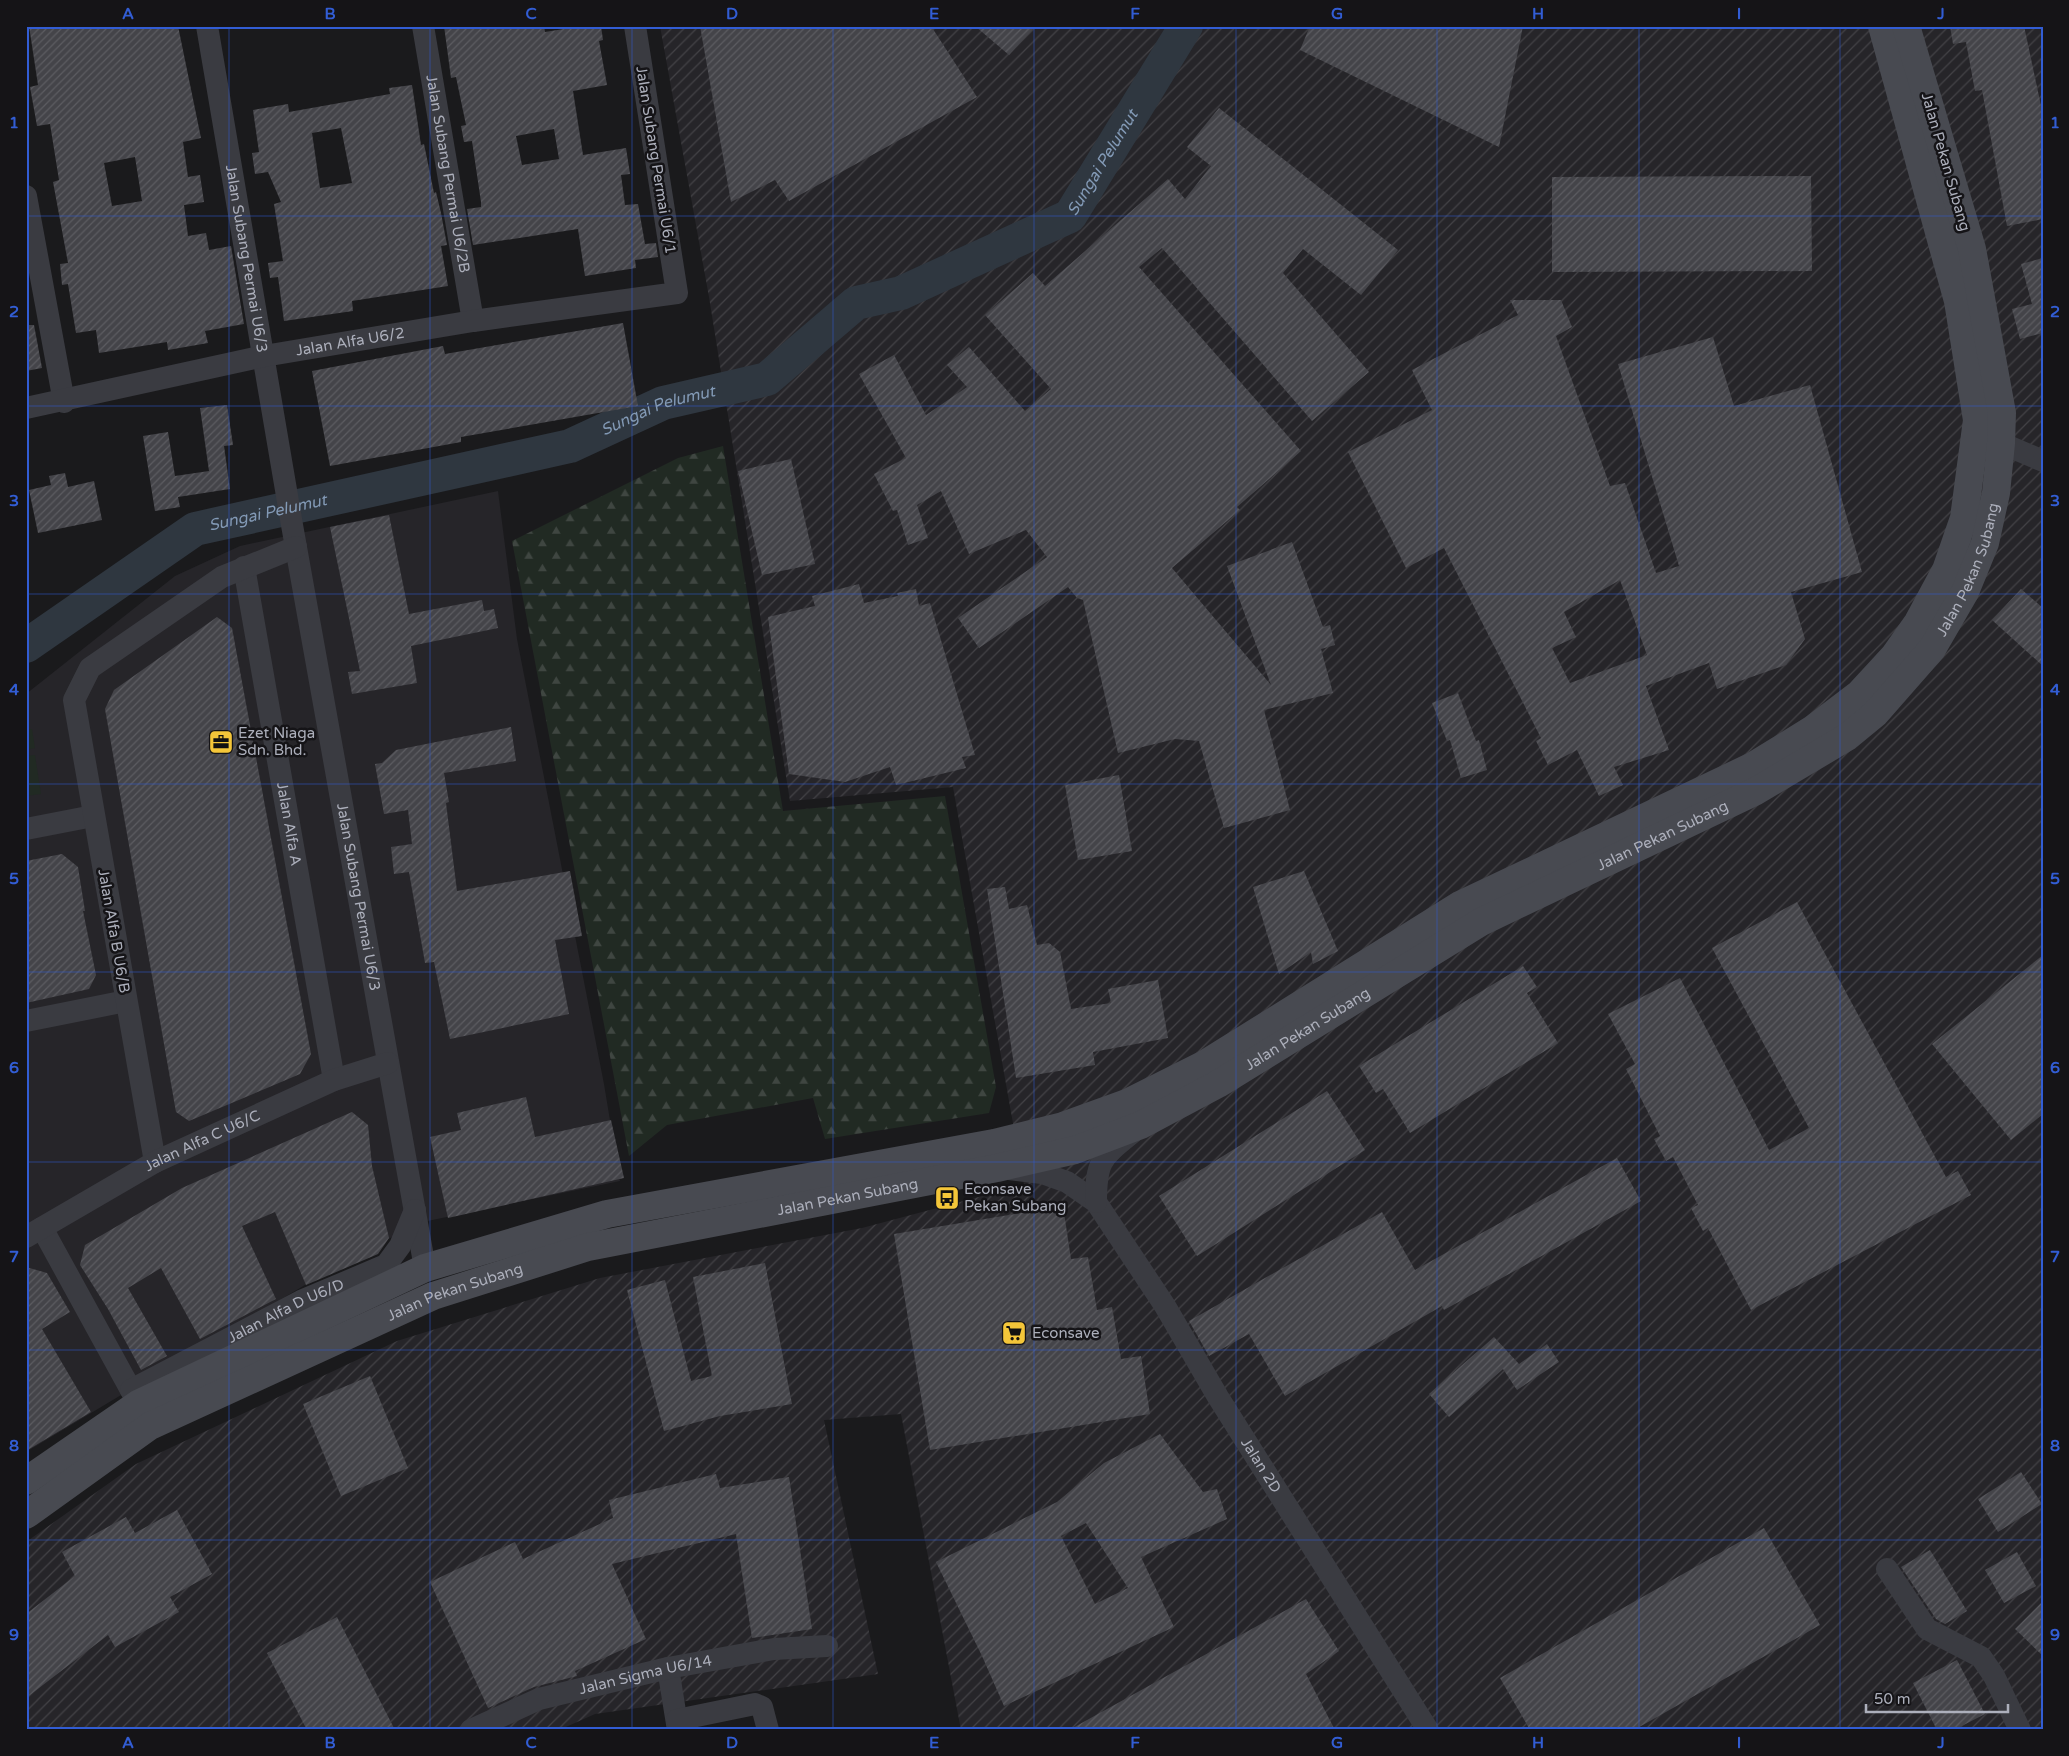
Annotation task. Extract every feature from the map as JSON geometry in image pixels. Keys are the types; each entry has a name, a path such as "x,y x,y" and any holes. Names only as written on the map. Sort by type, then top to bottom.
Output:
{"main road":[{"name":"Jalan Pekan Subang","path":"26,1481 135,1397 425,1268 607,1214 994,1143 1063,1126 1127,1103 1205,1064 1460,905 1753,766 1813,729 1860,694 1894,656 1918,622 1946,570 1964,518 1978,420 1958,301 1882,26"},
{"name":"Jalan Pekan Subang","path":"26,1516 150,1426 433,1296 588,1247 667,1230 997,1168 1076,1150 1141,1125 1218,1084 1481,922 1756,791 1847,737 1875,714 1932,649 1965,592 1985,542 1996,493 2002,413 1972,249 1906,26"}],"street":[{"name":"Jalan Subang Permai U6/3","path":"206,26 286,491 425,1268"},
{"name":"Jalan Subang Permai U6/2B","path":"422,26 472,321"},
{"name":"Jalan Subang Permai U6/1","path":"635,26 677,293"},
{"path":"26,196 64,402"},
{"name":"Jalan Alfa U6/2","path":"26,408 64,402 264,356 472,321 677,293"},
{"path":"2000,443 2043,461"},
{"path":"244,567 296,546"},
{"name":"Jalan Alfa B U6/B","path":"155,1162 74,700 90,668 222,576 244,567"},
{"name":"Jalan Alfa A","path":"244,567 334,1080"},
{"path":"26,829 93,816"},
{"path":"26,1021 126,1000"},
{"name":"Jalan Alfa C U6/C","path":"34,1233 155,1162 334,1080 388,1063"},
{"path":"1096,1202 1096,1173 1107,1153 1141,1125"},
{"name":"Jalan 2D","path":"997,1168 1050,1176 1067,1182 1096,1202 1165,1306 1218,1397 1428,1730"},
{"name":"Jalan Alfa D U6/D","path":"135,1397 301,1301 386,1265 400,1246 415,1210"},
{"path":"34,1233 135,1397"},
{"path":"1887,1569 1927,1629 1982,1657 1994,1676 2020,1730"},
{"name":"Jalan Sigma U6/14","path":"471,1730 539,1699 668,1668 774,1649 827,1646"},
{"path":"668,1668 677,1725 755,1704 762,1707 768,1730"}],"shaded area":[{"path":"660,26 2043,26 2043,1730 961,1730 901,1414 824,1420 878,1674 595,1714 559,1730 26,1730 26,1542 136,1464 397,1341 600,1278 862,1228 1024,1185 953,787 790,801 709,297"},
{"path":"498,491 517,639 604,1084 620,1181 418,1223 320,1276 26,1452 26,694 175,576 240,546"}],"green space":[{"path":"723,446 783,811 945,796 996,1087 989,1113 825,1139 813,1098 667,1125 629,1156 512,541 678,458"},
{"path":"32,729 35,748 26,750 26,730"},
{"path":"35,755 41,794 26,796 26,756"}],"building":[{"path":"29,26 178,26 201,138 183,142 188,177 200,175 204,202 184,205 188,236 206,233 209,250 231,246 244,324 205,331 208,343 168,350 167,342 99,353 96,330 76,333 68,284 62,285 60,264 68,263 53,182 59,180 50,124 37,126 30,87 38,85","holes":["135,157 142,201 112,206 104,163"]},
{"path":"444,26 544,26 545,32 582,26 601,26 603,40 599,41 607,85 573,91 583,155 626,148 630,174 621,175 625,205 638,204 645,244 656,243 658,257 635,260 636,268 585,276 578,229 473,245 467,209 481,207 481,202 472,141 464,142 461,126 466,125 456,77 451,78","holes":["554,129 559,159 522,165 516,136"]},
{"path":"700,26 931,26 977,97 789,201 775,180 731,202"},
{"path":"975,26 1036,26 1009,55"},
{"path":"1310,26 1523,26 1499,147 1300,50"},
{"path":"1950,26 2024,26 2043,115 2043,219 2007,226 1982,90 1975,91 1966,42 1953,44"},
{"path":"412,85 421,145 424,144 447,245 441,246 448,286 352,301 353,311 284,321 278,277 270,278 268,263 283,261 274,204 281,202 268,172 255,174 252,153 259,152 253,110 288,104 289,112 390,94 389,88","holes":["341,128 352,183 320,188 312,133"]},
{"path":"1219,108 1398,250 1361,295 1303,249 1283,273 1369,372 1312,421 1162,248 1139,267 1301,451 1237,507 1240,510 1172,568 1271,685 1227,566 1292,542 1323,627 1330,625 1335,645 1321,649 1333,693 1264,710 1290,810 1224,828 1199,741 1175,739 1118,753 1083,600 1077,598 1068,587 979,648 958,618 1047,557 1026,530 969,554 941,491 917,505 928,538 908,545 897,510 893,511 874,474 906,458 859,374 894,355 926,415 967,387 947,365 969,347 1025,411 1051,389 985,315 1033,273 1045,286 1168,179 1185,199 1211,166 1187,147"},
{"path":"1811,176 1812,271 1552,272 1552,177"},
{"path":"2043,258 2043,333 2020,339 2012,309 2032,304 2021,264"},
{"path":"1510,300 1561,300 1572,327 1556,336 1610,486 1625,483 1656,573 1679,566 1618,364 1713,337 1734,406 1810,385 1862,572 1791,592 1805,639 1786,665 1717,689 1709,663 1646,686 1669,750 1614,767 1623,785 1599,796 1577,750 1548,765 1536,741 1541,738 1444,548 1406,568 1348,452 1432,410 1412,370 1518,315","holes":["1620,580 1647,655 1570,683 1552,648 1576,637 1564,612"]},
{"path":"623,323 638,406 461,437 461,442 330,466 312,371 443,346 445,354"},
{"path":"26,325 34,325 42,368 26,371"},
{"path":"227,405 233,445 224,446 230,489 178,497 180,507 155,511 143,436 168,432 175,476 209,471 200,408"},
{"path":"791,459 815,564 762,575 738,471"},
{"path":"65,473 68,487 94,481 102,520 38,533 29,490 51,485 49,476"},
{"path":"389,515 409,614 482,600 484,611 494,609 498,628 411,646 417,683 352,694 348,672 360,671 330,527"},
{"path":"859,584 864,603 898,596 897,593 916,589 919,606 930,603 975,755 962,757 966,768 896,785 890,767 845,782 789,774 768,617 815,606 812,596"},
{"path":"2021,589 2043,608 2043,666 1992,620"},
{"path":"217,617 232,628 311,1054 300,1074 189,1121 176,1112 105,709 114,690"},
{"path":"1458,693 1476,741 1479,740 1487,770 1461,778 1450,740 1447,741 1432,703"},
{"path":"511,727 516,761 444,773 449,802 446,803 457,891 570,871 582,936 555,940 569,1014 450,1039 434,962 425,963 409,872 394,874 391,847 412,844 408,810 384,814 375,764 382,763 396,750"},
{"path":"1119,775 1132,851 1078,860 1065,785"},
{"path":"62,854 78,867 85,911 83,911 96,975 89,989 26,1003 26,861"},
{"path":"1304,871 1338,951 1313,964 1311,952 1279,974 1253,887"},
{"path":"1005,887 1009,909 1027,905 1037,945 1049,943 1060,952 1071,1009 1111,1003 1108,989 1158,980 1168,1038 1093,1052 1095,1065 1016,1078 987,889"},
{"path":"1797,902 1946,1177 1958,1171 1971,1195 1751,1310 1708,1228 1703,1231 1691,1208 1698,1205 1673,1157 1666,1161 1654,1139 1660,1136 1626,1069 1635,1064 1608,1014 1680,978 1769,1150 1809,1128 1712,948"},
{"path":"2043,955 2043,1114 2011,1140 1932,1044"},
{"path":"1523,966 1537,987 1527,993 1558,1043 1410,1133 1383,1089 1376,1093 1359,1066"},
{"path":"1327,1091 1365,1150 1197,1256 1159,1196"},
{"path":"526,1097 535,1137 611,1120 624,1178 448,1218 430,1137 461,1130 457,1113"},
{"path":"352,1112 368,1125 372,1166 389,1238 378,1254 306,1285 275,1212 242,1226 276,1299 200,1339 161,1268 128,1288 167,1356 141,1370 108,1309 80,1265 85,1245 182,1188"},
{"path":"1617,1158 1641,1201 1444,1310 1442,1306 1285,1396 1249,1334 1209,1356 1189,1321 1382,1212 1415,1270"},
{"name":"Econsave","path":"1063,1206 1071,1259 1088,1257 1097,1310 1112,1307 1121,1359 1141,1356 1150,1414 930,1450 894,1234"},
{"path":"765,1263 792,1404 720,1416 664,1431 627,1290 665,1280 691,1381 712,1376 693,1277"},
{"path":"26,1267 47,1273 70,1312 42,1329 91,1412 26,1451"},
{"path":"1494,1337 1519,1364 1547,1344 1559,1362 1517,1390 1503,1369 1449,1417 1429,1394"},
{"path":"370,1376 408,1468 341,1496 303,1404"},
{"path":"1160,1434 1203,1492 1217,1489 1227,1519 1141,1557 1174,1627 1004,1706 936,1562 1057,1502 1104,1463","holes":["1086,1523 1128,1588 1095,1604 1061,1536"]},
{"path":"2021,1472 2042,1504 1998,1532 1978,1499"},
{"path":"716,1474 720,1488 789,1477 812,1629 752,1638 736,1534 612,1564 646,1639 575,1671 577,1676 534,1687 488,1708 430,1582 515,1542 523,1559 613,1518 609,1500"},
{"path":"177,1510 212,1574 170,1597 179,1612 115,1647 108,1635 26,1698 26,1614 75,1576 62,1552 126,1517 135,1533"},
{"path":"1764,1528 1820,1625 1634,1730 1530,1730 1500,1678"},
{"path":"1930,1550 1967,1611 1945,1624 1936,1619 1901,1567"},
{"path":"2017,1552 2036,1586 2004,1603 1985,1570"},
{"path":"1306,1599 1339,1651 1306,1674 1335,1730 1069,1730"},
{"path":"2043,1601 2043,1656 2015,1629"},
{"path":"337,1617 395,1730 307,1730 267,1653"},
{"path":"1957,1660 1985,1714 1954,1730 1937,1730 1913,1683"}],"waterway":[{"name":"Sungai Pelumut","path":"26,646 195,529 570,446 663,403 767,379 856,303 901,293 1070,216 1186,26"}],"place":[{"name":"Ezet Niaga Sdn. Bhd.","path":"221,742"},
{"name":"Econsave Pekan Subang","path":"947,1198"},
{"name":"Econsave","path":"1014,1333"}]}
